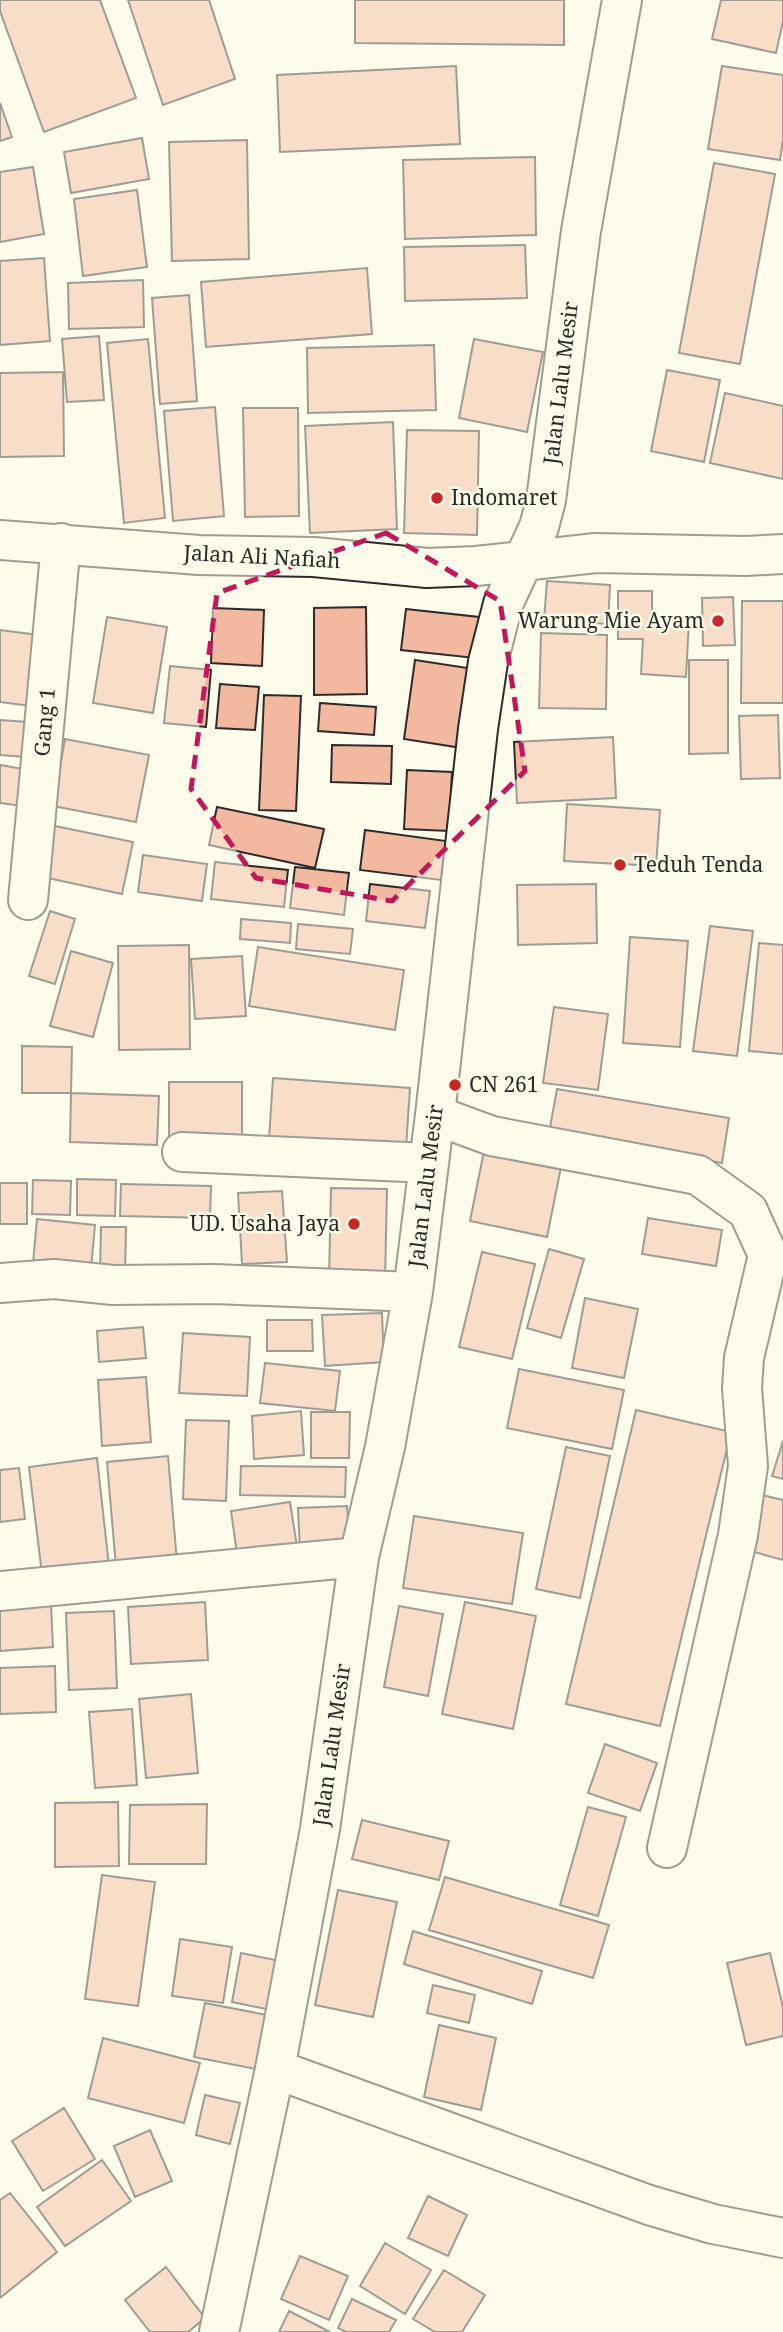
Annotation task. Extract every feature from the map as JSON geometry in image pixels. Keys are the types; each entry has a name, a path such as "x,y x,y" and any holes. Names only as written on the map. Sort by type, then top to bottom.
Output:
{"street":[{"name":"Jalan Lalu Mesir","path":"219,2332 275,2069 320,1829 359,1557 385,1447 413,1292 488,662 503,604 539,527 545,500 581,231 622,0"},
{"name":"Jalan Ali Nafiah","path":"0,540 199,555 314,557 427,568 596,553 746,556 783,554"},
{"name":"Gang 1","path":"28,900 61,543"},
{"path":"435,1115 492,1136 698,1175 748,1211 768,1255 744,1358 742,1388 748,1466 738,1535 667,1848"},
{"path":"182,1152 429,1163"},
{"path":"0,1283 54,1279 114,1285 215,1284 413,1292"},
{"path":"0,1591 359,1557"},
{"path":"275,2069 649,2204 713,2224 783,2238"}],"highlighted area":[{"path":"386,533 500,601 525,771 392,901 256,878 191,789 217,593"}],"building":[{"path":"0,0 100,0 136,98 44,132 0,11"},
{"path":"128,0 209,0 235,79 163,105"},
{"path":"355,0 564,0 564,45 355,43"},
{"path":"721,0 783,0 783,21 776,53 712,39"},
{"path":"456,66 460,144 280,152 277,75"},
{"path":"722,66 783,75 783,140 780,160 708,149"},
{"path":"0,103 12,137 0,141"},
{"path":"142,138 149,179 71,193 64,152"},
{"path":"247,140 249,259 172,261 169,142"},
{"path":"535,157 536,235 405,239 403,160"},
{"path":"714,163 775,174 740,364 679,353"},
{"path":"33,167 44,234 0,242 0,172"},
{"path":"137,190 147,267 83,276 74,199"},
{"path":"525,245 527,298 405,301 404,247"},
{"path":"44,258 50,341 0,345 0,261"},
{"path":"367,268 372,334 206,347 201,282"},
{"path":"143,280 144,327 69,329 68,283"},
{"path":"189,295 197,401 160,404 152,298"},
{"path":"99,336 104,400 67,402 62,339"},
{"path":"148,339 165,518 124,523 107,343"},
{"path":"474,339 543,352 527,432 459,418"},
{"path":"434,345 436,410 308,413 307,348"},
{"path":"667,370 720,380 704,462 651,451"},
{"path":"63,372 64,456 0,457 0,373"},
{"path":"725,393 783,406 783,479 710,463"},
{"path":"215,407 224,516 173,521 164,411"},
{"path":"243,408 298,408 299,516 245,517"},
{"path":"393,422 397,529 310,533 305,426"},
{"path":"407,430 479,431 477,535 404,533"},
{"path":"547,581 610,585 608,624 544,620"},
{"path":"618,591 652,591 652,620 689,621 686,677 641,674 643,639 618,639"},
{"name":"Warung Mie Ayam","path":"733,597 735,645 703,646 702,598"},
{"path":"742,601 783,601 783,703 741,703"},
{"path":"366,607 367,694 314,695 314,608"},
{"path":"213,608 264,610 262,666 211,663"},
{"path":"406,609 479,617 475,658 401,650"},
{"path":"107,617 167,627 153,713 93,703"},
{"path":"0,630 47,636 38,707 0,702"},
{"path":"541,633 607,635 606,709 539,708"},
{"path":"415,660 474,669 462,748 404,739"},
{"path":"689,660 728,660 728,753 689,754"},
{"path":"170,666 211,670 206,727 164,723"},
{"path":"220,684 259,687 255,730 216,728"},
{"path":"264,695 301,696 296,811 259,810"},
{"path":"320,703 376,707 374,735 318,731"},
{"path":"778,715 780,778 741,779 739,716"},
{"path":"0,720 41,723 38,758 0,755"},
{"path":"613,737 616,798 517,803 514,742"},
{"path":"65,739 149,755 136,822 53,806"},
{"path":"332,745 392,746 391,784 331,782"},
{"path":"0,765 35,771 30,807 0,803"},
{"path":"407,770 452,772 449,831 404,829"},
{"path":"567,804 660,810 656,866 564,861"},
{"path":"217,807 324,829 315,868 209,845"},
{"path":"55,826 133,842 122,894 43,877"},
{"path":"365,830 446,841 441,880 360,870"},
{"path":"143,855 207,864 202,901 138,892"},
{"path":"215,862 288,870 284,907 211,899"},
{"path":"295,867 349,873 344,915 290,908"},
{"path":"370,884 430,891 425,928 366,921"},
{"path":"596,884 597,943 518,945 517,885"},
{"path":"50,911 75,919 55,984 29,976"},
{"path":"241,919 291,923 290,943 240,939"},
{"path":"298,924 353,929 350,954 296,949"},
{"path":"710,926 753,931 737,1056 693,1051"},
{"path":"630,937 688,941 680,1047 623,1043"},
{"path":"759,943 783,945 783,1054 749,1051"},
{"path":"189,945 190,1049 119,1050 118,946"},
{"path":"258,947 404,970 395,1030 249,1006"},
{"path":"71,951 113,963 93,1037 50,1026"},
{"path":"242,956 246,1016 195,1019 191,959"},
{"path":"554,1007 608,1014 598,1090 543,1083"},
{"path":"22,1046 72,1047 71,1093 22,1093"},
{"path":"273,1078 410,1088 406,1148 269,1139"},
{"path":"169,1082 242,1082 242,1144 169,1144"},
{"path":"557,1089 729,1118 722,1163 549,1133"},
{"path":"71,1093 159,1096 157,1145 70,1142"},
{"path":"485,1146 562,1162 547,1237 470,1221"},
{"path":"77,1179 116,1180 115,1216 77,1215"},
{"path":"33,1180 71,1181 70,1215 32,1214"},
{"path":"0,1183 27,1183 27,1224 0,1224"},
{"path":"121,1184 211,1186 210,1218 120,1216"},
{"path":"331,1188 387,1189 385,1281 329,1280"},
{"path":"282,1191 287,1262 242,1264 238,1193"},
{"path":"648,1218 722,1230 716,1266 642,1254"},
{"path":"37,1219 95,1225 91,1269 33,1263"},
{"path":"101,1227 126,1227 125,1274 100,1273"},
{"path":"549,1249 584,1259 561,1338 527,1328"},
{"path":"482,1252 535,1264 512,1359 459,1347"},
{"path":"585,1298 638,1309 624,1378 572,1368"},
{"path":"382,1313 384,1362 325,1366 322,1315"},
{"path":"267,1320 312,1320 313,1351 267,1351"},
{"path":"143,1327 146,1358 99,1362 97,1331"},
{"path":"183,1333 250,1337 247,1396 179,1393"},
{"path":"265,1363 340,1371 335,1411 260,1403"},
{"path":"519,1369 624,1390 612,1449 507,1428"},
{"path":"146,1377 151,1442 102,1446 98,1380"},
{"path":"636,1410 731,1432 660,1726 566,1704"},
{"path":"301,1411 304,1455 254,1459 252,1416"},
{"path":"311,1412 350,1412 349,1458 311,1458"},
{"path":"186,1420 229,1421 226,1501 183,1499"},
{"path":"783,1441 783,1479 772,1476"},
{"path":"566,1447 610,1456 580,1598 536,1589"},
{"path":"168,1456 177,1562 116,1567 107,1462"},
{"path":"97,1458 110,1575 43,1583 29,1467"},
{"path":"241,1466 346,1467 345,1497 240,1495"},
{"path":"19,1468 25,1519 0,1522 0,1470"},
{"path":"762,1495 783,1500 783,1560 747,1550"},
{"path":"290,1502 299,1559 239,1568 231,1511"},
{"path":"347,1506 350,1548 300,1551 298,1508"},
{"path":"414,1516 523,1533 512,1604 403,1588"},
{"path":"205,1602 208,1660 131,1664 128,1607"},
{"path":"465,1602 536,1616 513,1729 442,1714"},
{"path":"51,1605 53,1647 0,1651 0,1609"},
{"path":"399,1606 443,1614 428,1696 384,1687"},
{"path":"114,1611 117,1688 69,1690 66,1613"},
{"path":"55,1666 56,1712 0,1714 0,1668"},
{"path":"191,1694 198,1773 146,1778 139,1699"},
{"path":"132,1709 137,1785 95,1788 89,1712"},
{"path":"605,1744 657,1763 640,1811 588,1793"},
{"path":"118,1802 119,1866 55,1867 55,1803"},
{"path":"207,1804 206,1864 129,1864 130,1805"},
{"path":"588,1807 626,1817 598,1916 560,1905"},
{"path":"362,1820 449,1841 439,1880 352,1859"},
{"path":"102,1875 155,1882 138,2006 85,1999"},
{"path":"445,1877 609,1925 593,1978 429,1930"},
{"path":"338,1890 397,1902 373,2017 315,2005"},
{"path":"413,1931 542,1971 532,2004 404,1964"},
{"path":"180,1939 232,1947 223,2003 172,1996"},
{"path":"241,1953 285,1962 276,2011 232,2002"},
{"path":"770,1953 783,2007 783,2036 746,2045 727,1963"},
{"path":"433,1985 475,1995 469,2023 427,2013"},
{"path":"205,2003 267,2015 256,2069 194,2057"},
{"path":"439,2025 496,2038 481,2110 424,2097"},
{"path":"103,2038 200,2063 184,2123 88,2098"},
{"path":"205,2095 240,2103 230,2144 196,2135"},
{"path":"64,2108 95,2159 43,2191 12,2141"},
{"path":"150,2130 172,2181 135,2197 114,2146"},
{"path":"102,2160 131,2201 65,2246 37,2207"},
{"path":"10,2193 57,2252 0,2298 0,2200"},
{"path":"428,2196 467,2215 448,2256 408,2238"},
{"path":"385,2243 431,2270 405,2314 360,2286"},
{"path":"300,2256 348,2276 329,2320 281,2299"},
{"path":"166,2267 205,2318 188,2332 150,2332 125,2300"},
{"path":"444,2270 485,2295 462,2332 435,2332 413,2319"},
{"path":"352,2299 396,2320 389,2332 346,2332 338,2328"},
{"path":"289,2311 330,2332 279,2332"}],"place":[{"name":"Indomaret","path":"437,498"},
{"name":"Warung Mie Ayam","path":"718,621"},
{"name":"Teduh Tenda","path":"620,865"},
{"name":"CN 261","path":"455,1085"},
{"name":"UD. Usaha Jaya","path":"354,1224"}]}
